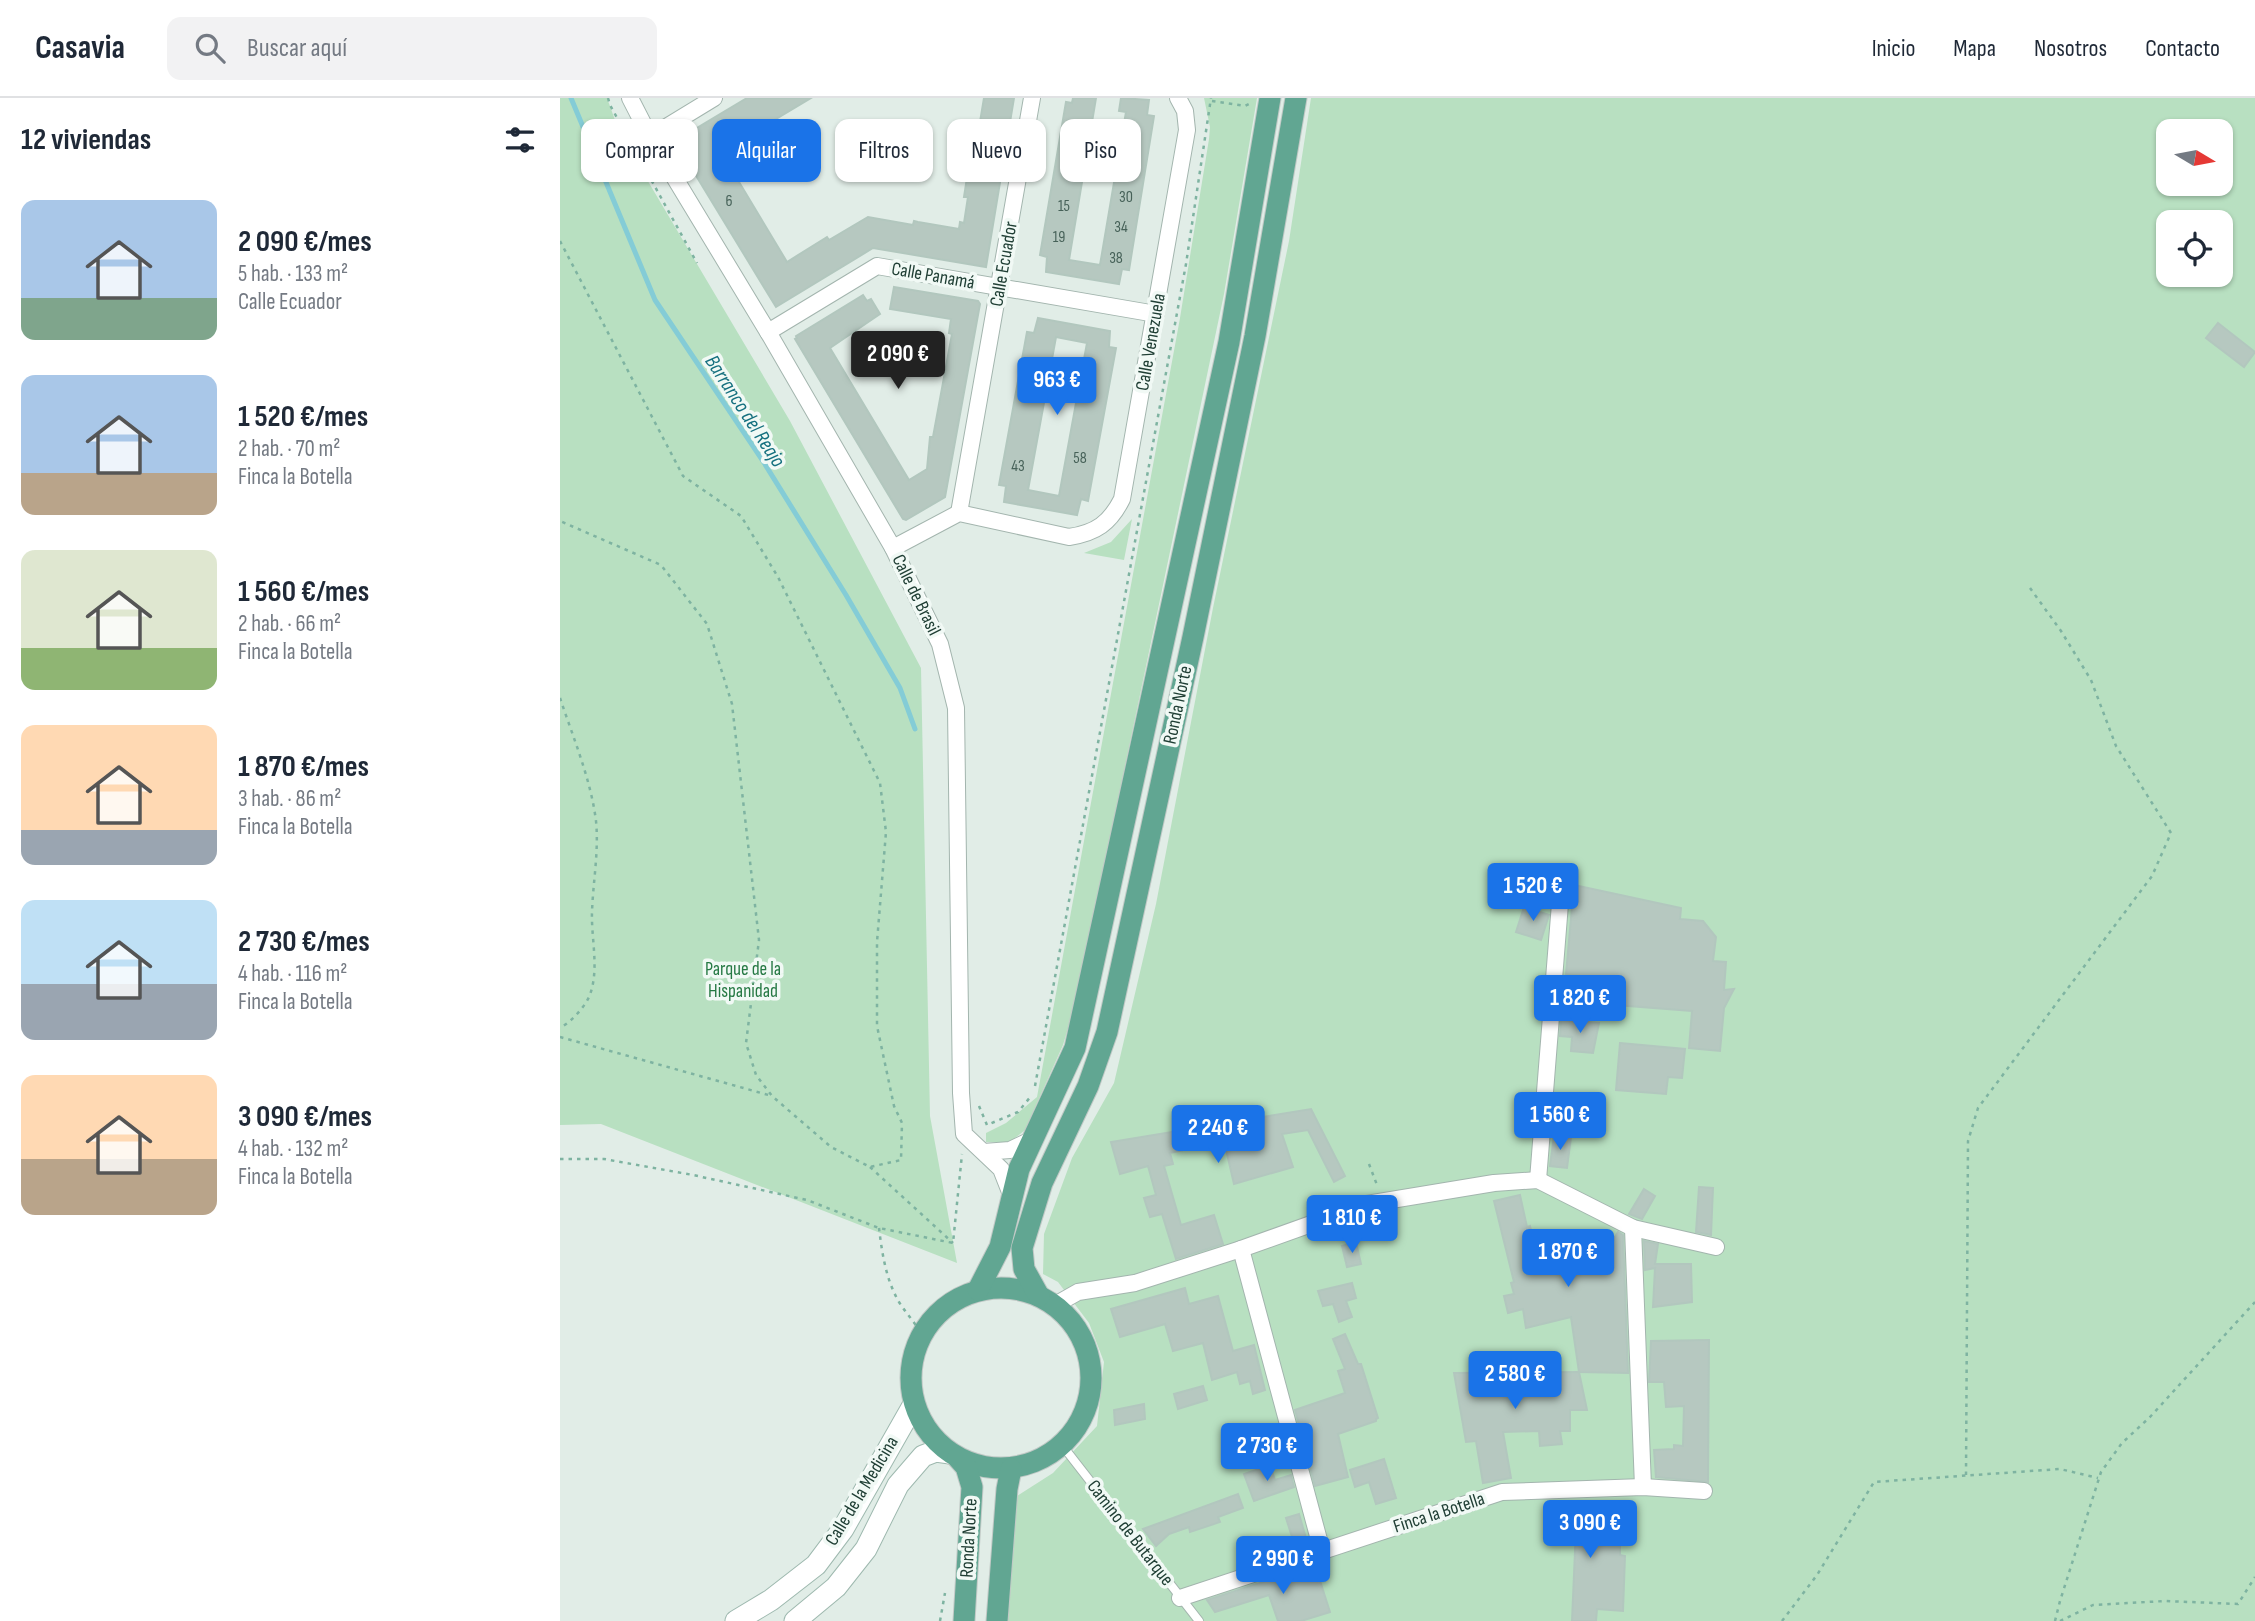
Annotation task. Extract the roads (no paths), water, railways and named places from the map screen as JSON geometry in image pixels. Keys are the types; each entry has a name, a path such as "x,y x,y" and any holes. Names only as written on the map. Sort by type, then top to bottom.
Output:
{"main road":[{"name":"Ronda Norte","path":"978,1290 1000,1247 1019,1169 1075,1048 1229,342 1270,98"},
{"name":"Ronda Norte","path":"954,1456 984,1467 1011,1469 1030,1465 1047,1457 1062,1445 1080,1424 1089,1400 1092,1373 1087,1347 1074,1324 1047,1300 1024,1269 1022,1248 1042,1182 1088,1086 1107,1032 1255,336 1296,98"},
{"name":"Ronda Norte","path":"964,1621 972,1487 966,1466 928,1432 914,1404 911,1368 915,1350 933,1319 946,1307 978,1290 1016,1288 1047,1300"},
{"name":"Calle de la Medicina","path":"736,1621 771,1600 816,1565 843,1529 914,1404"},
{"name":"Calle de la Medicina","path":"795,1621 836,1587 866,1549 898,1485 923,1456 936,1451 954,1456"},
{"name":"Ronda Norte","path":"997,1621 1007,1489 1011,1469"}],"street":[{"name":"Calle de Brasil","path":"629,98 640,119"},
{"path":"680,119 714,98"},
{"name":"Calle Ecuador","path":"959,513 1032,98"},
{"name":"Calle Venezuela","path":"959,513 1069,537 1086,535 1103,526 1122,499 1187,131 1185,111 1178,98"},
{"name":"Calle de Brasil","path":"677,182 893,548 940,644 956,708 964,1134 984,1153"},
{"name":"Calle Panamá","path":"768,332 877,266 1156,314"},
{"path":"893,548 959,513"},
{"path":"1538,1180 1561,891"},
{"path":"984,1153 1010,1150 1033,1139"},
{"path":"984,1153 1001,1169 1012,1196"},
{"path":"1047,1300 1135,1283 1367,1204 1494,1183 1538,1180 1633,1228 1716,1247"},
{"path":"1633,1228 1643,1487"},
{"path":"1241,1249 1322,1551"},
{"name":"Finca la Botella","path":"1180,1598 1502,1492 1643,1487 1704,1491"}],"lane":[{"name":"Camino de Butarque","path":"1062,1445 1199,1621"}],"waterway":[{"name":"Barranco del Reajo","path":"571,98 655,300 763,461 846,595 900,688 915,729"}],"park label":[{"name":"Parque de la Hispanidad","path":"743,980"}]}
